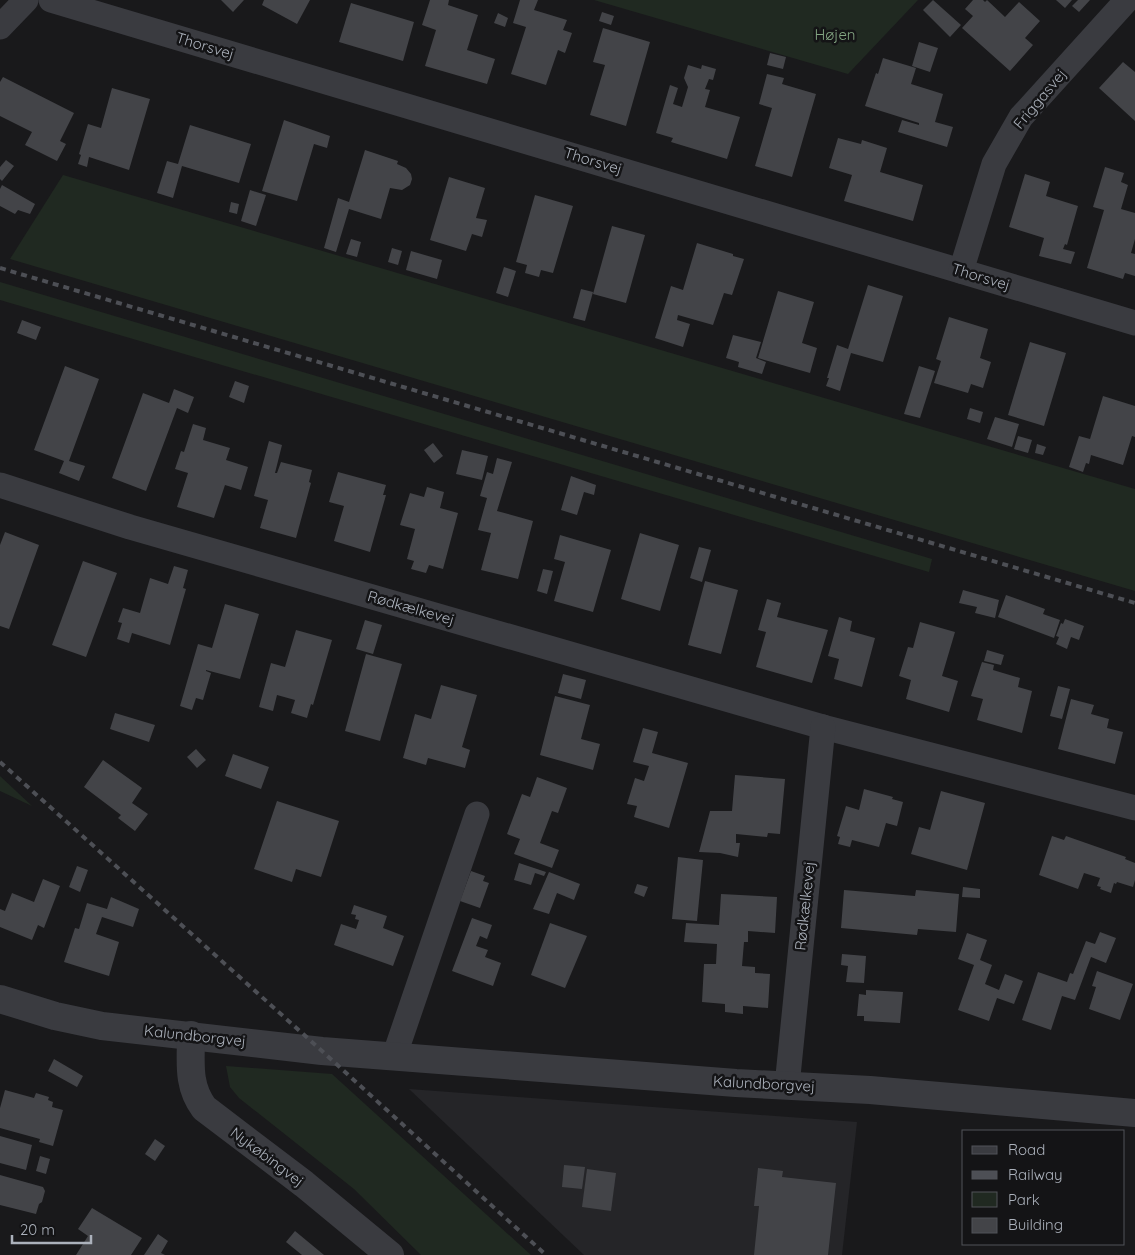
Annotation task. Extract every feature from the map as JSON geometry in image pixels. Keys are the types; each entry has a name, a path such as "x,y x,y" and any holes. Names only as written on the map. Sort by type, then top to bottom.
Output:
{"street":[{"path":"0,27 26,0"},
{"name":"Thorsvej","path":"51,0 1135,323"},
{"name":"Friggasvej","path":"961,271 994,164 1007,139 1021,117 1127,0"},
{"name":"Rødkælkevej","path":"0,485 138,530 823,727 1135,808"},
{"name":"Rødkælkevej","path":"788,1086 823,727"},
{"path":"394,1057 477,814"},
{"name":"Kalundborgvej","path":"0,1000 55,1016 94,1024 322,1051 788,1086 870,1090 1135,1113"},
{"name":"Nykøbingvej","path":"190,1035 191,1082 196,1096 204,1108 304,1184 381,1252"}],"shaded area":[{"path":"409,1089 857,1122 842,1255 584,1255"}],"green space":[{"name":"Højen","path":"594,0 918,0 848,74"},
{"path":"63,175 1135,489 1135,591 10,259"},
{"path":"0,282 932,559 929,572 0,300"},
{"path":"0,776 32,806 0,791"},
{"path":"226,1066 332,1074 531,1255 421,1255 354,1189 239,1098 230,1087"}],"building":[{"path":"221,0 244,0 233,12"},
{"path":"264,0 310,0 297,24 262,5"},
{"path":"430,0 449,0 448,5 478,15 467,50 495,59 487,84 425,66 436,30 422,25"},
{"path":"520,0 538,0 534,10 567,20 563,30 572,33 565,53 558,50 546,85 511,74 526,27 513,23"},
{"path":"933,0 961,25 950,37 923,10"},
{"path":"973,0 983,0 985,2 987,0 1005,17 1019,2 1040,21 1025,38 1033,45 1010,71 962,28 973,16 965,9"},
{"path":"1056,0 1072,0 1065,8"},
{"path":"1078,0 1090,0 1079,12 1072,6"},
{"path":"351,3 414,22 403,61 339,42"},
{"path":"602,12 614,16 611,25 599,21"},
{"path":"498,13 508,18 505,27 494,23"},
{"path":"603,28 650,42 626,126 590,115 605,65 593,62"},
{"path":"919,42 938,48 930,72 912,66"},
{"path":"770,53 786,57 783,69 767,65"},
{"path":"883,58 916,68 911,84 943,94 935,122 953,127 947,147 898,132 902,120 919,125 919,123 865,106"},
{"path":"1123,62 1135,72 1135,121 1099,88"},
{"path":"688,65 701,69 702,65 716,69 713,80 709,79 705,89 710,90 705,107 740,117 727,159 671,142 673,138 656,133 670,85 678,88 673,104 682,107 688,87 684,78"},
{"path":"767,74 784,78 782,84 816,94 792,177 755,166 772,108 759,104"},
{"path":"3,77 74,113 60,141 66,144 57,161 25,145 32,132 0,116 0,82"},
{"path":"112,88 150,99 129,170 89,157 87,167 78,164 88,124 101,128"},
{"path":"284,120 330,136 327,148 314,144 297,201 262,191"},
{"path":"190,125 251,144 239,183 182,166 173,198 157,193 167,161 178,164"},
{"path":"838,138 861,144 862,140 887,148 880,172 923,185 913,221 844,201 852,175 829,168"},
{"path":"365,150 398,161 397,164 406,168 411,174 410,185 402,190 390,188 381,219 349,209 336,252 324,248 338,198 349,202"},
{"path":"6,160 14,166 2,181 0,179 0,167"},
{"path":"1105,167 1124,173 1121,182 1128,185 1121,209 1135,213 1135,239 1131,253 1135,254 1135,276 1125,273 1123,279 1087,268 1104,210 1093,207"},
{"path":"1025,174 1050,182 1046,196 1078,206 1067,245 1065,244 1063,249 1075,252 1071,264 1039,256 1044,238 1009,227"},
{"path":"449,177 485,188 476,218 487,220 482,237 472,234 466,251 430,240"},
{"path":"2,185 35,204 30,214 18,210 15,214 0,206 0,189"},
{"path":"250,190 266,195 256,226 241,221"},
{"path":"535,195 573,206 553,273 541,270 539,277 525,273 527,265 516,262"},
{"path":"231,202 239,204 237,214 229,212"},
{"path":"612,226 645,235 626,303 593,294"},
{"path":"351,239 361,242 357,257 346,254"},
{"path":"697,243 744,259 732,295 724,293 713,325 678,315 677,320 690,324 683,347 655,338 671,286 683,290"},
{"path":"392,248 402,251 398,265 388,262"},
{"path":"411,251 442,260 437,279 406,270"},
{"path":"504,267 516,271 508,297 496,293"},
{"path":"868,285 903,296 883,362 851,353 840,391 826,386 829,378 827,378 837,345 848,349"},
{"path":"581,289 593,292 585,321 573,318"},
{"path":"778,291 814,302 802,343 817,348 810,373 758,358"},
{"path":"949,317 988,329 980,358 991,362 983,388 971,384 968,393 934,383 941,361 936,359"},
{"path":"22,320 41,327 36,340 17,333"},
{"path":"733,335 761,342 756,358 766,362 762,374 738,367 739,362 726,358"},
{"path":"1030,342 1066,353 1044,426 1008,415"},
{"path":"65,366 99,379 69,461 85,466 79,481 59,473 64,461 34,450"},
{"path":"919,366 935,371 920,418 904,414"},
{"path":"235,381 249,386 244,403 229,397"},
{"path":"174,389 194,397 188,413 177,408 146,491 112,478 143,393 169,403"},
{"path":"1103,396 1135,406 1135,437 1132,436 1123,465 1091,455 1089,464 1086,463 1083,472 1069,467 1079,436 1090,439"},
{"path":"970,408 983,412 980,423 967,419"},
{"path":"995,417 1019,424 1012,447 987,439"},
{"path":"193,424 206,428 203,440 230,448 226,460 248,467 241,490 225,485 214,518 177,507 188,473 175,469 181,451 184,452"},
{"path":"1018,436 1032,440 1028,453 1014,449"},
{"path":"269,441 282,445 275,473 277,473 281,462 312,470 309,482 311,483 296,538 260,528 268,500 254,496"},
{"path":"433,443 443,456 434,463 424,450"},
{"path":"1037,444 1046,447 1043,455 1035,453"},
{"path":"462,450 488,456 482,480 456,474"},
{"path":"497,458 512,462 497,511 533,521 518,579 481,570 491,533 478,530 487,498 480,496 487,472 493,474"},
{"path":"338,472 386,485 383,495 386,495 370,552 334,541 344,506 329,502"},
{"path":"571,476 596,485 594,495 584,492 577,515 561,510"},
{"path":"427,487 444,492 440,508 458,513 443,569 429,565 426,573 411,569 414,561 407,559 415,529 400,525 410,493 424,497"},
{"path":"5,532 39,545 9,629 0,626 0,545"},
{"path":"640,533 679,545 660,611 621,599"},
{"path":"560,535 611,550 593,612 554,601 565,562 554,559"},
{"path":"699,547 711,550 702,582 690,578"},
{"path":"83,561 117,573 86,657 52,645"},
{"path":"174,566 188,570 183,588 186,589 170,645 132,633 129,643 117,639 122,623 118,622 123,608 140,613 150,578 168,584"},
{"path":"543,569 553,571 547,594 537,591"},
{"path":"705,581 738,590 721,654 688,645"},
{"path":"963,590 999,600 995,618 975,613 977,607 959,603"},
{"path":"1006,595 1045,609 1043,614 1060,620 1054,638 998,617"},
{"path":"767,599 781,603 777,617 828,630 812,683 756,667 766,632 758,630"},
{"path":"225,604 259,614 240,679 206,670 211,673 203,700 196,698 192,710 180,706 198,644 212,648"},
{"path":"839,617 852,621 850,631 875,638 862,687 834,679 839,659 828,656"},
{"path":"1065,619 1084,626 1079,640 1071,637 1067,649 1056,644 1059,637 1056,636 1061,623 1063,624"},
{"path":"365,620 382,625 373,654 356,649"},
{"path":"920,622 955,632 942,676 958,681 949,712 906,699 911,680 899,676 908,647 913,648"},
{"path":"296,630 332,640 313,705 311,704 307,718 291,713 295,700 277,695 273,711 259,707 271,663 285,667"},
{"path":"987,650 1004,655 1001,665 984,661"},
{"path":"366,654 402,664 380,741 345,731"},
{"path":"982,662 994,665 993,670 1020,678 1018,687 1032,691 1022,733 977,720 983,699 971,696"},
{"path":"563,674 586,680 581,699 558,693"},
{"path":"441,685 477,695 462,747 470,750 465,768 428,758 426,765 403,758 415,714 431,719"},
{"path":"1058,686 1070,689 1062,719 1050,716"},
{"path":"555,696 590,705 581,739 600,744 593,770 540,755"},
{"path":"1071,699 1094,705 1091,714 1109,719 1107,728 1123,732 1115,764 1058,749"},
{"path":"115,713 155,725 149,742 110,729"},
{"path":"643,728 658,732 652,753 688,763 669,828 634,817 637,806 627,804 635,778 644,781 649,766 633,762"},
{"path":"196,749 206,760 197,768 187,757"},
{"path":"233,754 269,767 261,789 225,776"},
{"path":"103,760 142,788 132,803 148,814 135,831 118,818 121,815 84,787"},
{"path":"735,775 785,779 780,834 768,833 767,837 736,834 736,843 740,843 738,857 720,853 699,852 710,811 732,811"},
{"path":"537,777 567,788 558,813 552,811 540,843 559,850 552,868 514,854 520,839 507,834 522,794 530,797"},
{"path":"864,789 893,797 892,799 903,802 897,826 886,823 879,847 852,840 850,847 838,844 840,837 837,836 846,806 859,810"},
{"path":"941,791 985,803 967,870 911,854 919,827 930,830"},
{"path":"277,801 339,821 321,877 296,869 292,882 254,869"},
{"path":"1052,836 1064,840 1066,836 1126,857 1125,859 1135,863 1133,887 1117,882 1116,884 1114,883 1111,893 1097,886 1100,878 1084,873 1078,889 1039,875"},
{"path":"678,857 703,860 697,921 672,919"},
{"path":"519,863 546,872 544,876 535,873 531,885 514,880"},
{"path":"77,866 88,870 80,892 69,887"},
{"path":"471,871 485,876 483,881 489,883 480,908 460,901"},
{"path":"549,872 580,884 574,900 557,893 549,914 533,909"},
{"path":"43,879 60,886 44,928 38,925 32,940 0,927 0,909 5,911 12,893 34,902"},
{"path":"637,884 648,887 644,897 634,893"},
{"path":"963,887 980,889 980,898 962,897"},
{"path":"844,890 915,896 916,890 959,894 956,932 918,929 917,935 841,928"},
{"path":"721,894 777,897 775,933 748,931 748,942 744,942 742,966 755,967 755,973 770,974 768,1008 743,1006 743,1014 725,1012 725,1004 702,1002 704,964 716,964 717,944 684,942 686,923 719,925"},
{"path":"111,897 139,909 133,927 102,917 96,934 119,942 109,976 64,962 75,928 79,929 87,903 107,909"},
{"path":"354,905 387,916 383,928 404,936 393,966 334,945 341,924 356,929 359,920 355,919 356,915 351,914"},
{"path":"472,918 492,925 487,939 480,936 476,946 488,950 485,957 501,963 493,986 452,971"},
{"path":"550,923 587,936 565,988 531,975"},
{"path":"1100,932 1116,938 1106,963 1091,957 1075,1000 1062,996 1051,1030 1022,1020 1038,972 1067,982 1070,973 1073,974 1086,941 1095,944"},
{"path":"967,933 987,940 980,960 992,965 985,984 999,990 1005,974 1023,981 1014,1004 997,998 989,1021 958,1010 974,965 958,959"},
{"path":"842,954 866,956 864,983 846,982 848,966 841,965"},
{"path":"1097,971 1133,984 1120,1020 1089,1009 1096,987 1092,986"},
{"path":"866,990 903,992 900,1023 864,1021 864,1016 857,1016 859,994 866,995"},
{"path":"54,1059 83,1076 77,1087 48,1071"},
{"path":"5,1090 34,1098 36,1093 49,1097 48,1100 53,1102 52,1107 63,1110 53,1146 39,1142 40,1139 0,1128 0,1108"},
{"path":"0,1136 32,1145 26,1170 0,1163"},
{"path":"155,1139 165,1146 155,1161 145,1154"},
{"path":"40,1156 50,1159 46,1174 36,1171"},
{"path":"564,1165 585,1167 582,1189 562,1187"},
{"path":"758,1168 783,1171 782,1177 836,1183 828,1255 754,1255 759,1206 754,1206"},
{"path":"587,1169 616,1173 611,1211 582,1207"},
{"path":"0,1175 43,1187 45,1191 36,1214 0,1205"},
{"path":"92,1208 142,1238 131,1255 76,1255 88,1236 78,1229"},
{"path":"295,1231 324,1255 302,1255 286,1242"},
{"path":"158,1234 168,1241 161,1253 165,1255 144,1255"}],"railway":[{"path":"0,268 1135,603"},
{"path":"0,762 546,1255"}]}
